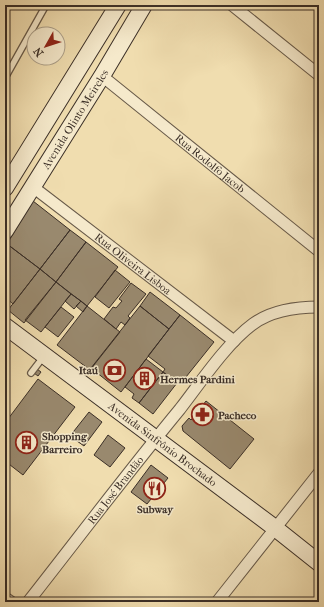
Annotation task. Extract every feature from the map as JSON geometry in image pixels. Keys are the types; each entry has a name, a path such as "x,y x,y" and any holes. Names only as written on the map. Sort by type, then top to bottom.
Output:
{"main road":[{"name":"Avenida Olinto Meireles","path":"5,188 118,5"},
{"name":"Avenida Olinto Meireles","path":"5,232 102,76 144,5"},
{"name":"Avenida Sinfrônio Brochado","path":"5,326 275,528 319,563"}],"street":[{"path":"232,5 319,75"},
{"name":"Rua Rodolfo Jacob","path":"102,76 319,251"},
{"name":"Rua Oliveira Lisboa","path":"33,187 234,341"},
{"name":"Rua José Brandão","path":"28,602 155,439 234,341 253,324 272,313 300,307 319,307"},
{"path":"217,602 319,473"},
{"path":"5,598 10,602"}],"lane":[{"path":"5,78 46,5"},
{"path":"31,373 44,356"}],"building":[{"path":"33,201 70,230 40,269 7,244"},
{"path":"70,230 86,242 56,282 40,269"},
{"path":"86,242 118,267 87,306 56,282"},
{"path":"7,244 40,269 13,304 5,297 5,247"},
{"path":"40,269 56,282 24,323 8,310"},
{"path":"115,270 130,282 109,308 95,297"},
{"path":"56,282 71,294 41,332 25,320"},
{"path":"131,283 146,294 128,316 130,318 125,325 121,322 116,329 104,319 113,307 116,308 122,301 119,299"},
{"path":"150,292 180,315 169,329 140,306"},
{"path":"71,294 81,301 74,309 65,301"},
{"path":"81,301 87,306 83,312 76,306"},
{"path":"87,306 120,332 90,370 57,345"},
{"path":"140,306 169,329 121,392 91,368"},
{"path":"61,307 74,317 58,337 45,327"},
{"path":"180,315 214,342 182,382 179,380 177,383 163,372 165,369 148,356"},
{"name":"Hermes Pardini","path":"146,359 163,372 139,403 132,398 134,394 125,387"},
{"path":"37,369 41,372 38,376 34,373"},
{"path":"163,372 177,383 153,414 139,403"},
{"name":"Shopping Barreiro","path":"38,379 75,407 23,475 5,461 5,423"},
{"path":"206,401 254,439 230,469 183,431 182,426 189,418 191,420"},
{"path":"89,412 102,422 84,446 70,436"},
{"path":"108,435 125,448 110,467 94,455"},
{"path":"151,465 168,478 147,504 131,492"}],"place":[{"name":"Itaú","path":"114,370"},
{"name":"Hermes Pardini","path":"144,379"},
{"name":"Pacheco","path":"202,415"},
{"name":"Shopping Barreiro","path":"27,442"},
{"name":"Subway","path":"155,489"}]}
